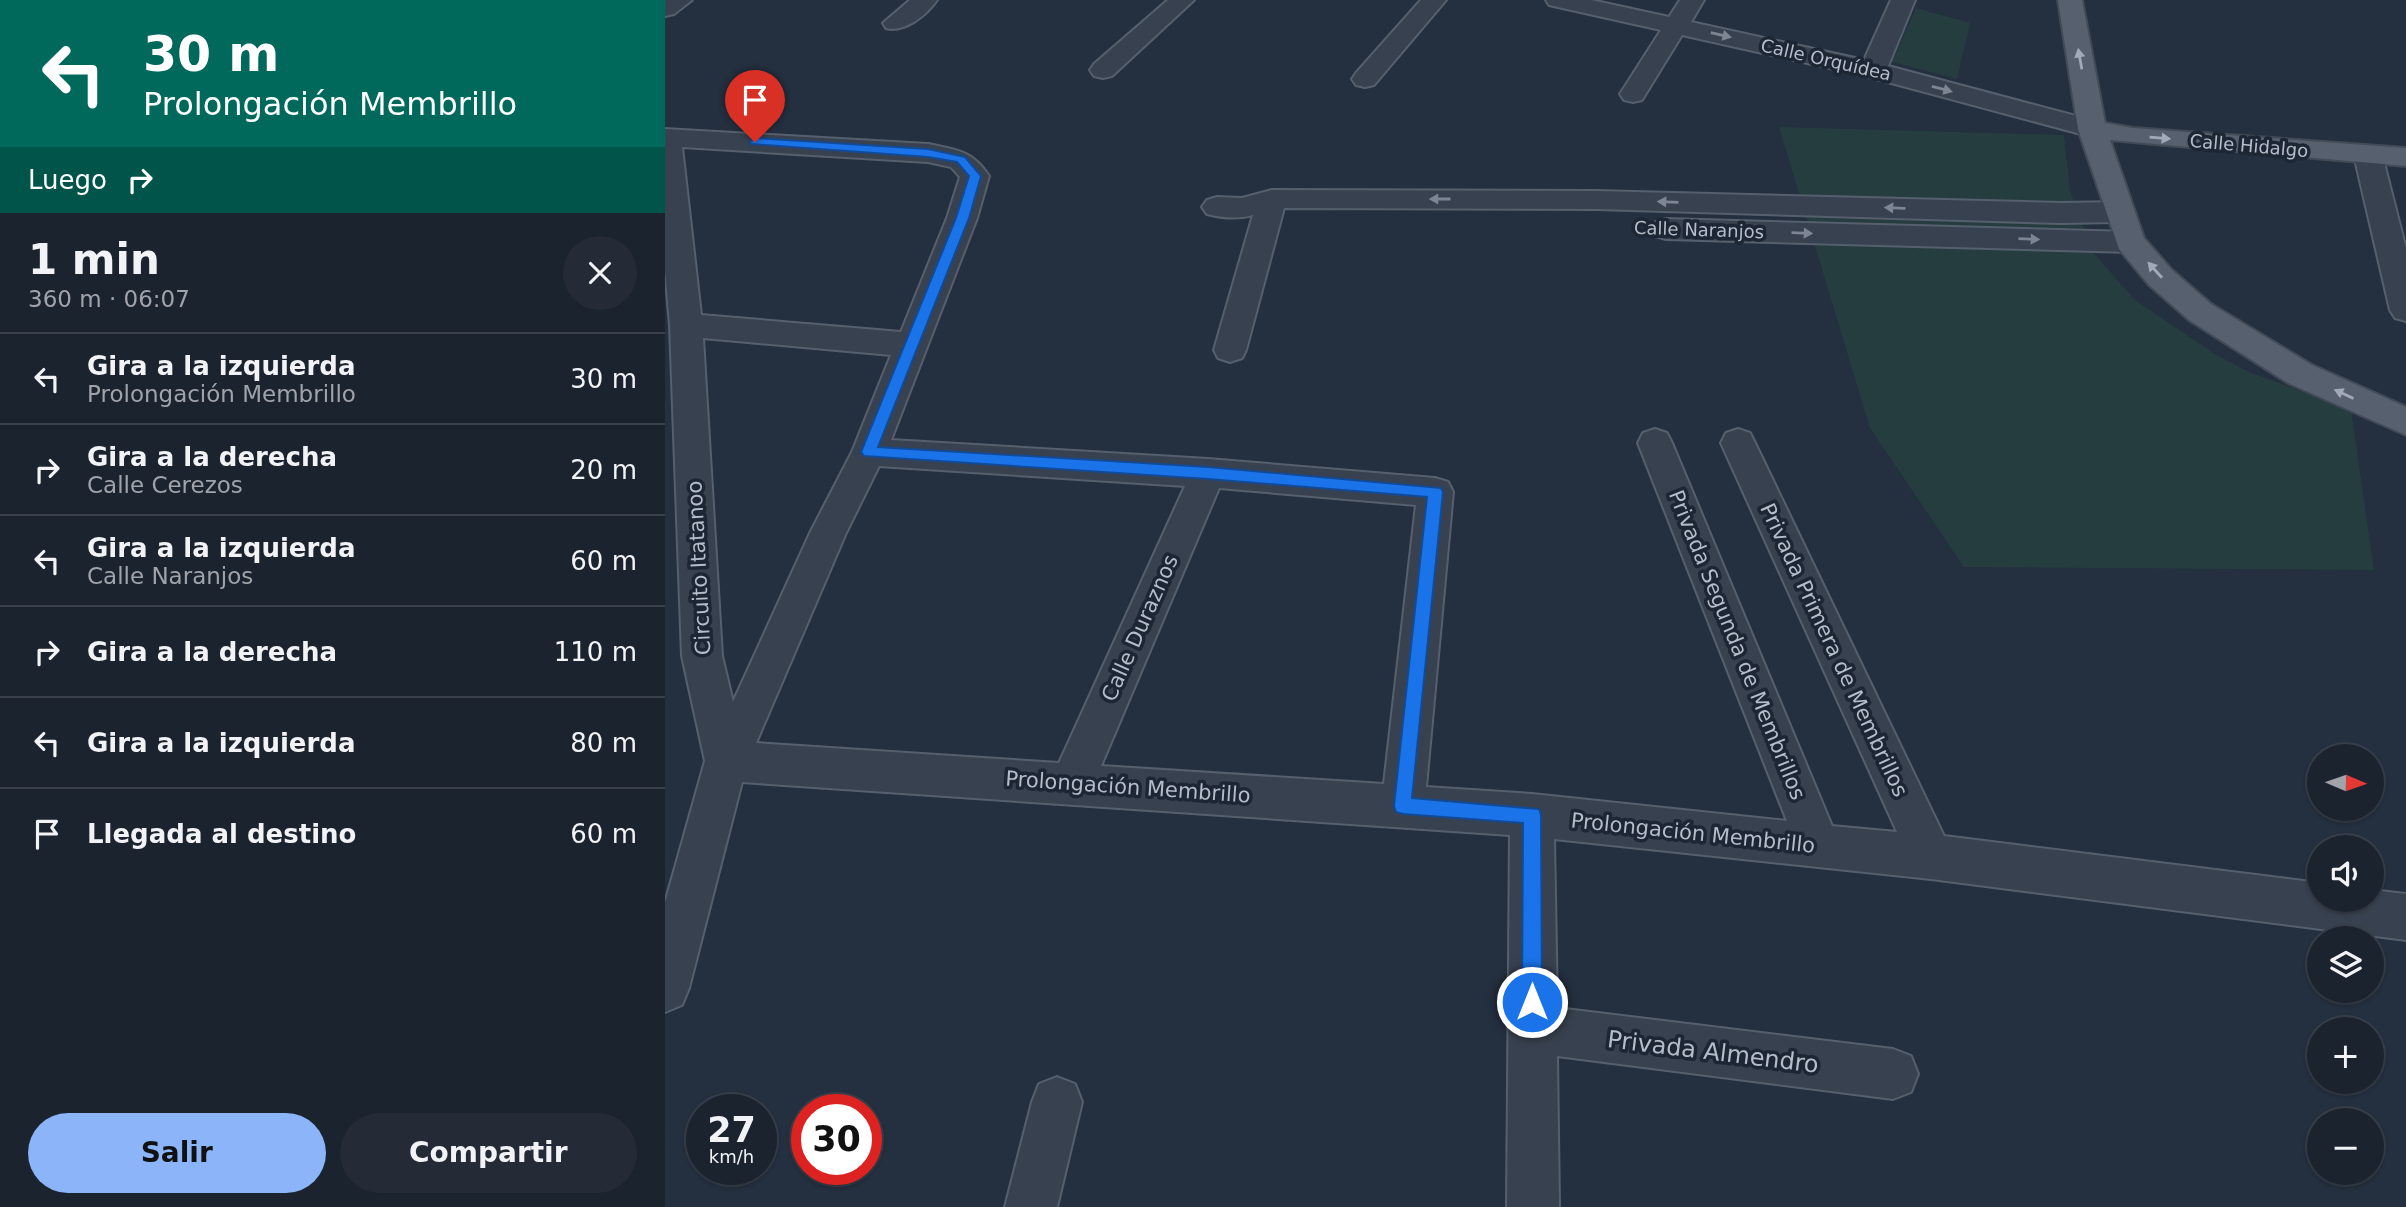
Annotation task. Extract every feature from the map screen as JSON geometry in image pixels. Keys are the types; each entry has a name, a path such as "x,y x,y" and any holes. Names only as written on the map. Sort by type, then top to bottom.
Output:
{"main road":[{"path":"2070,0 2092,129 2130,242 2160,277 2200,312 2300,373 2406,422"},
{"name":"Calle Hidalgo","path":"2092,129 2133,136 2406,156"}],"street":[{"path":"665,9 680,0"},
{"path":"895,23 925,0"},
{"path":"1104,70 1182,0"},
{"path":"1365,79 1434,0"},
{"name":"Calle Orquídea","path":"1558,0 1873,70 2092,129"},
{"path":"1633,94 1692,0"},
{"path":"1873,70 1903,0"},
{"path":"666,138 928,153 960,160 975,176 963,218 869,452 828,533 776,655 726,761"},
{"name":"Circuito Itatanoo","path":"665,988 726,761 702,656 686,325 666,138"},
{"path":"2368,155 2406,310"},
{"name":"Calle Naranjos","path":"1230,350 1250,208 1595,213 1939,209 2118,212"},
{"path":"1939,209 1949,237"},
{"name":"Calle Naranjos","path":"1595,213 1949,237 2130,242"},
{"path":"686,325 913,345"},
{"name":"Privada Segunda de Membrillos","path":"1655,443 1819,847"},
{"name":"Privada Primera de Membrillos","path":"1738,443 1931,857"},
{"path":"869,452 1208,473 1435,492 1403,806"},
{"name":"Calle Duraznos","path":"1072,783 1208,473"},
{"name":"Prolongación Membrillo","path":"726,761 1532,815 1931,857 2406,917"},
{"path":"1532,815 1533,1207"},
{"name":"Privada Almendro","path":"1532,1029 1893,1074"},
{"path":"1031,1207 1057,1102"}],"green space":[{"path":"1916,8 1970,23 1957,79 1892,62"},
{"path":"1779,127 2064,135 2070,191 2092,251 2135,300 2215,354 2251,373 2351,409 2374,570 1964,567 1870,428"}],"route":[{"path":"755,142 928,153 960,160 975,176 963,218 869,452 1208,473 1435,492 1403,806 1532,815 1532,1002"}]}
